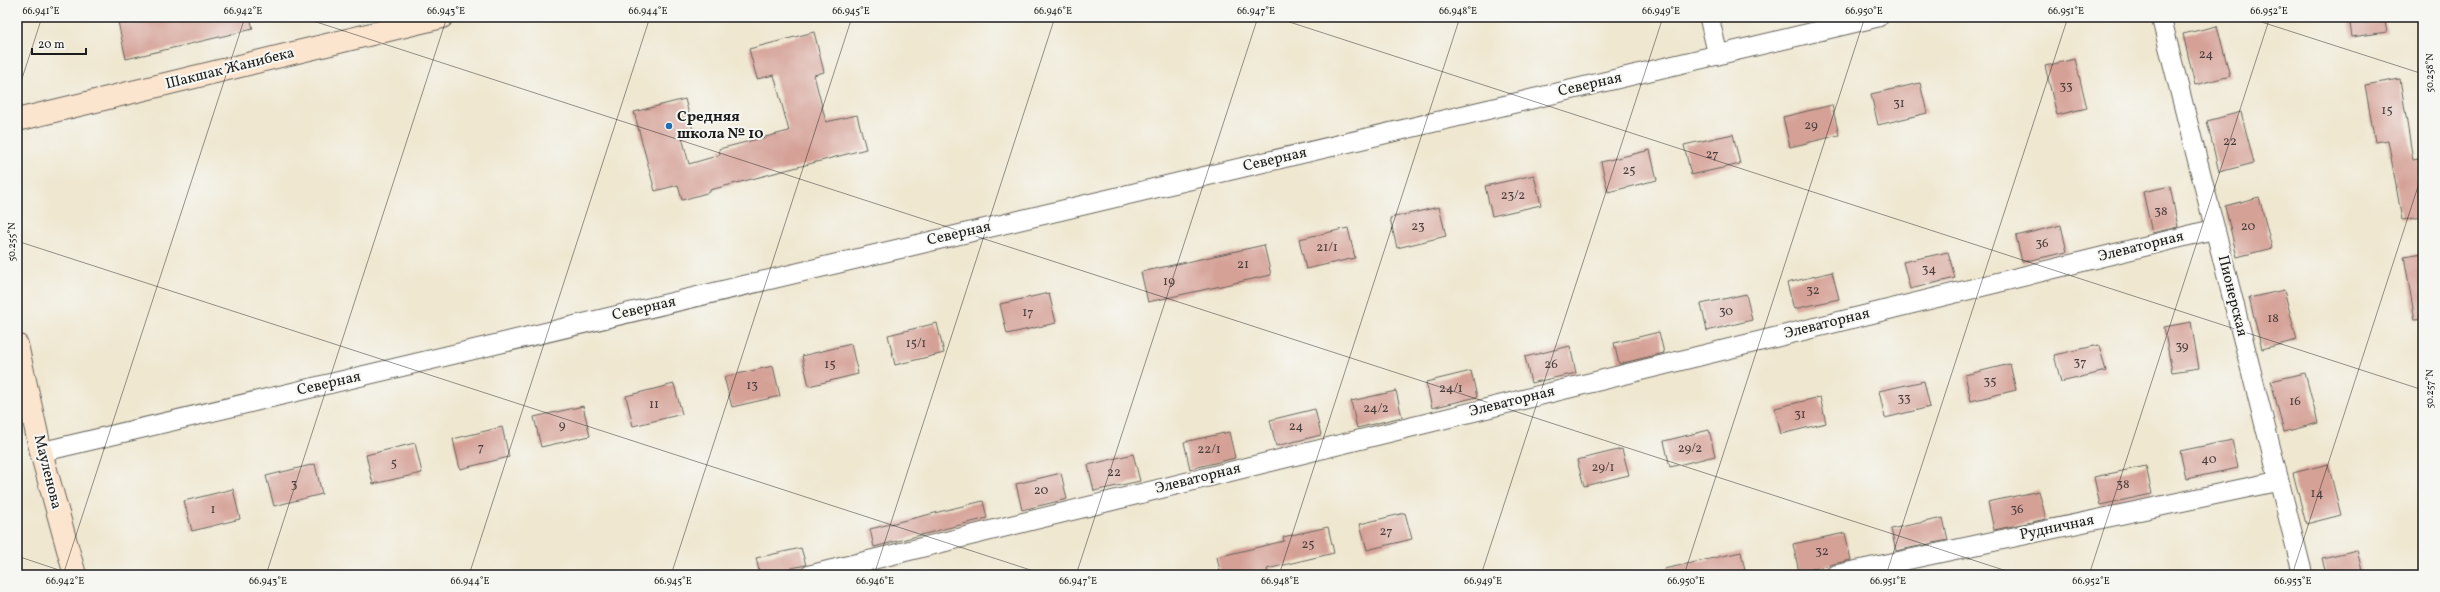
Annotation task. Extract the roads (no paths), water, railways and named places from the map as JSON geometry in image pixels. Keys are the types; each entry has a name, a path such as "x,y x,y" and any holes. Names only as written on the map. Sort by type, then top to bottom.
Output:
{"main road":[{"name":"Шакшак Жанибека","path":"17,120 442,17"},
{"name":"Мауленова","path":"17,345 41,452 75,575"}],"street":[{"path":"1709,17 1718,55"},
{"name":"Северная","path":"41,452 1878,17"},
{"name":"Пионерская","path":"2161,17 2303,575"},
{"name":"Элеваторная","path":"810,575 2215,228"},
{"name":"Рудничная","path":"1835,575 2279,481"}],"place":[{"name":"Средняя школа № 10","path":"669,126"}]}
